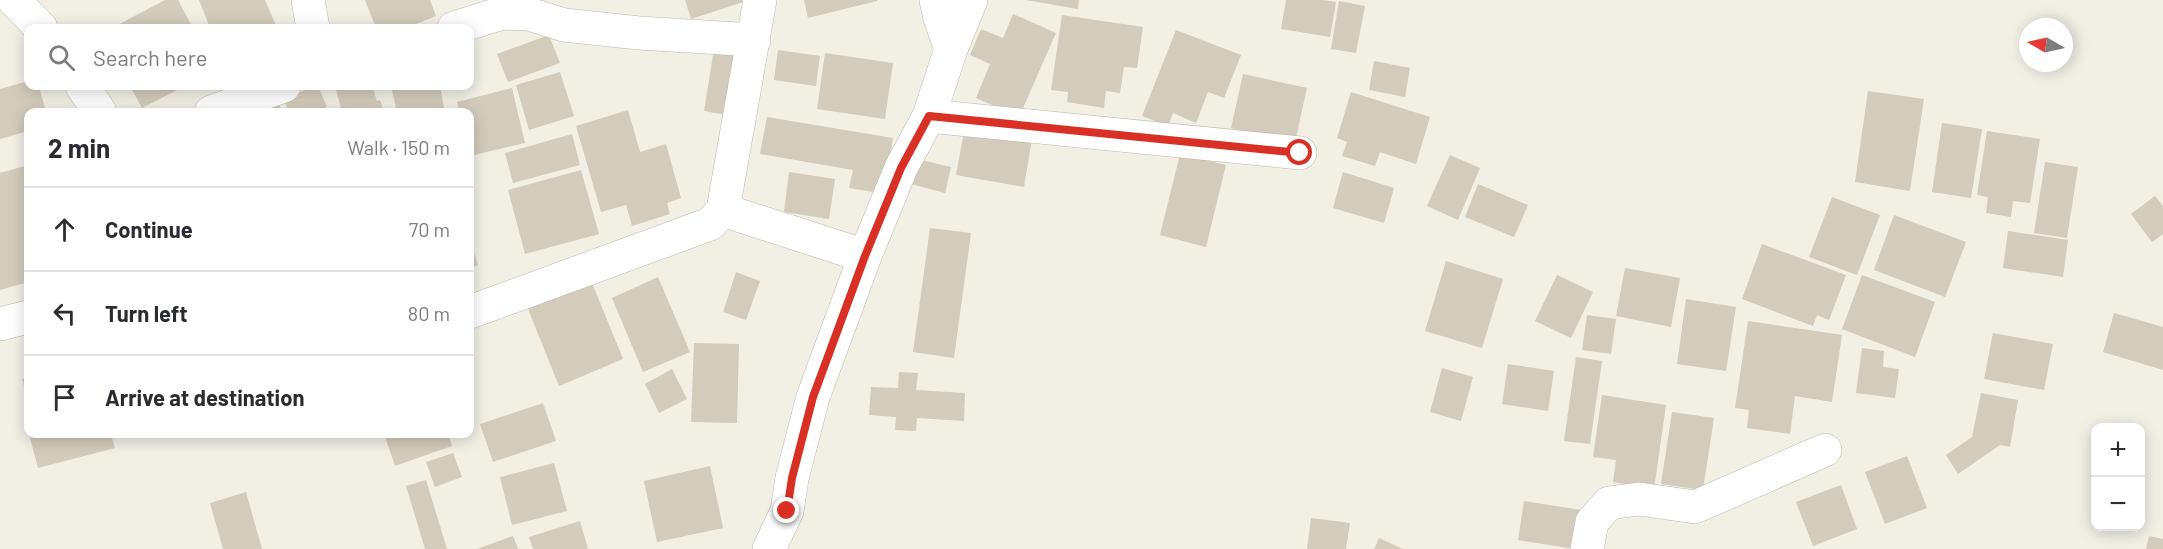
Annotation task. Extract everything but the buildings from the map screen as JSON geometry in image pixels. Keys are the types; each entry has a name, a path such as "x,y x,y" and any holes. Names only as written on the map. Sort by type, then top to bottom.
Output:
{"street":[{"path":"14,0 37,24"},
{"path":"308,0 312,24"},
{"path":"474,311 710,224 723,210 760,0"},
{"path":"936,0 951,49"},
{"path":"769,549 787,511 792,478 813,397 865,256 901,168 929,116 951,49 971,0"},
{"path":"467,24 502,13 529,14 564,25 639,33 754,40"},
{"path":"84,90 97,108"},
{"path":"222,108 273,90"},
{"path":"929,116 1300,153"},
{"path":"723,210 865,256"},
{"path":"0,324 24,317"},
{"path":"1587,549 1592,522 1609,503 1639,498 1695,507 1825,450"}],"route":[{"path":"787,511 792,478 813,397 865,256 901,168 929,116 1300,153"}]}
